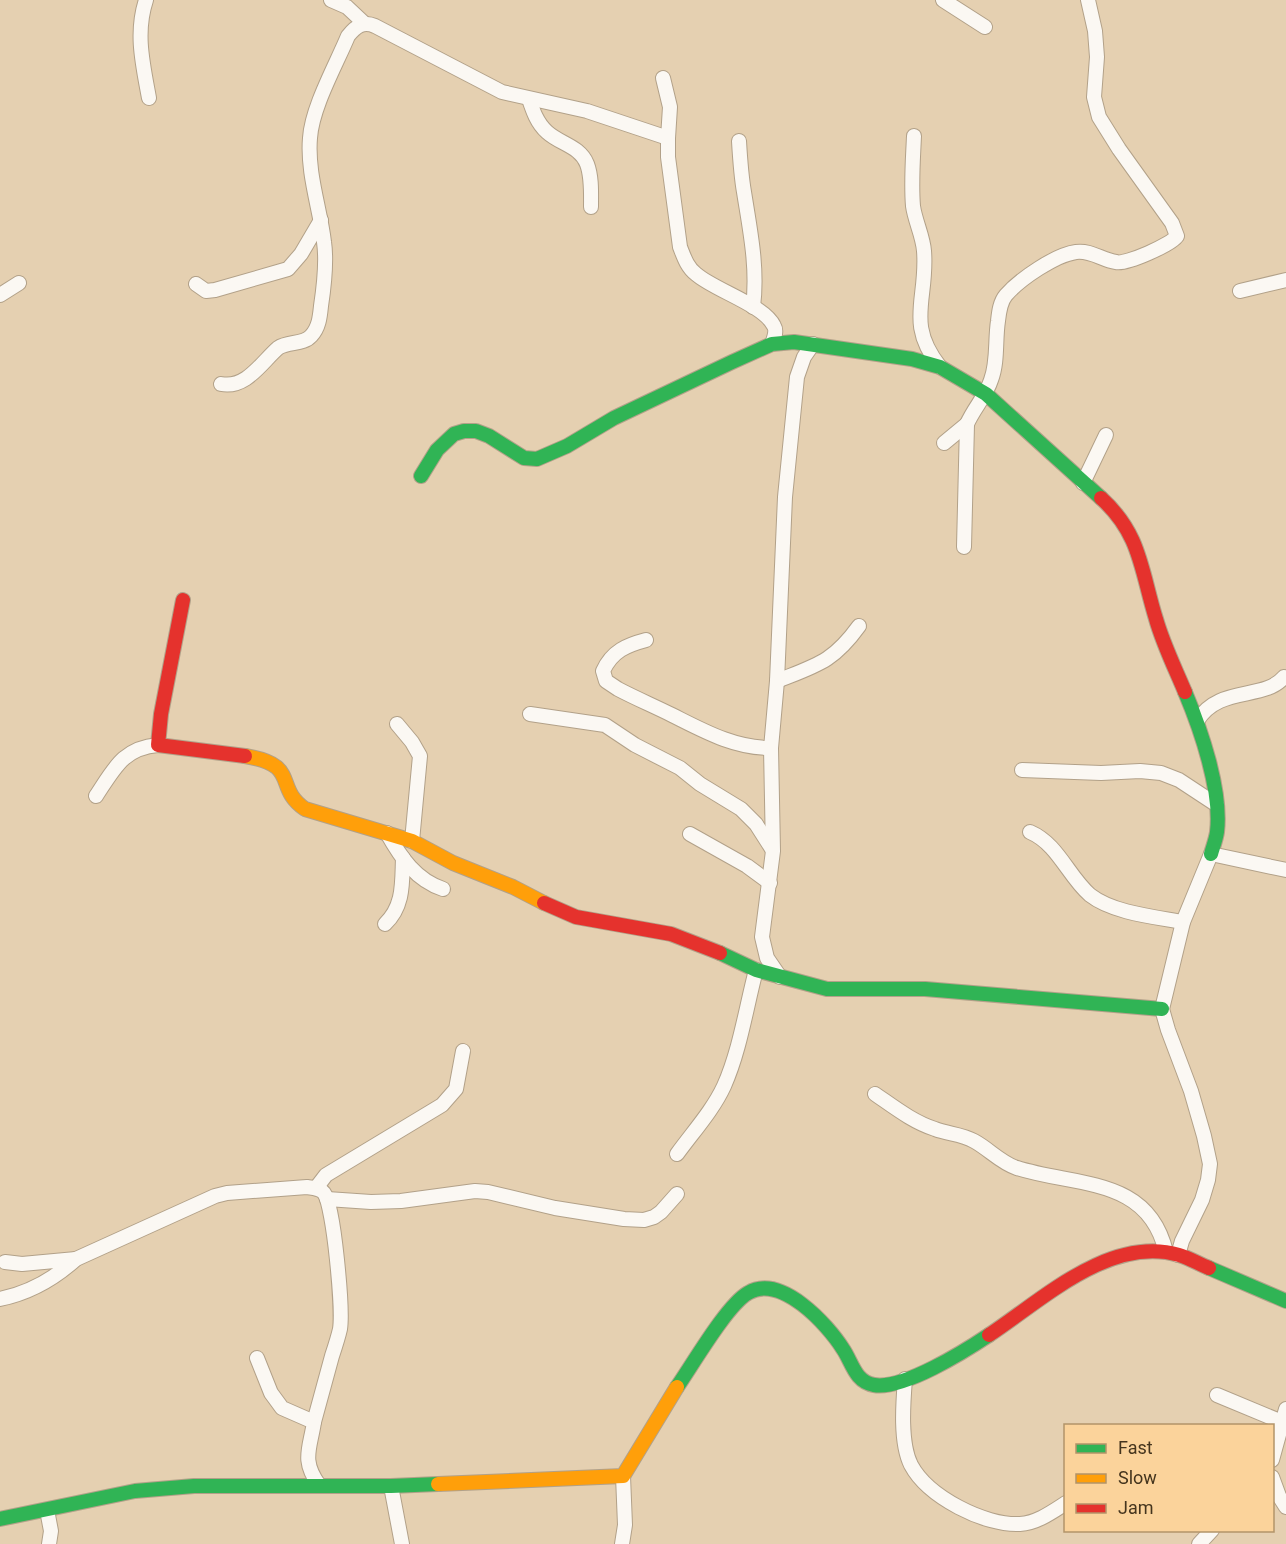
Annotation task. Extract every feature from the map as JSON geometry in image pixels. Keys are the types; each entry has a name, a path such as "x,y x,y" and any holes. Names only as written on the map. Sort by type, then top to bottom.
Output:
{"street":[{"path":"146,0 140,26 141,54 149,98"},
{"path":"331,0 347,8 364,23 375,26 492,87 529,99 587,111 668,138"},
{"path":"944,0 985,27"},
{"path":"964,547 967,424 986,394 992,378 1002,301 1015,287 1051,261 1082,252 1119,263 1166,244 1177,236 1172,223 1099,117 1094,97 1095,31 1088,0"},
{"path":"221,384 230,386 248,378 278,348 303,341 313,334 319,322 325,246 311,172 310,138 314,115 348,36 356,27 364,23"},
{"path":"663,78 670,107 668,157 680,247 685,260 697,276 753,307 774,326 772,344"},
{"path":"529,99 537,118 546,131 578,151 587,163 591,207"},
{"path":"914,136 912,189 924,254 920,328 928,352 940,367"},
{"path":"738,141 743,188 753,244 755,290 753,307"},
{"path":"196,284 206,291 215,290 288,268 301,254 321,220"},
{"path":"1240,291 1286,280"},
{"path":"0,294 19,283"},
{"path":"421,476 442,442 449,435 459,431 466,430 484,435 499,442 520,458 536,459 571,443 612,419 772,344 794,342 912,359 940,367 986,394 1109,505 1129,531 1138,551 1156,620 1197,721 1217,805 1216,832 1211,854 1183,922 1162,1009 1194,1102 1210,1164 1202,1200 1182,1240 1172,1254"},
{"path":"780,977 767,958 762,937 773,851 771,748 777,681 785,497 797,377 804,357 813,344"},
{"path":"944,443 967,424"},
{"path":"1083,483 1106,435"},
{"path":"158,745 161,714 183,600"},
{"path":"777,681 818,665 844,646 860,626"},
{"path":"646,640 628,645 613,656 603,671 603,678 618,689 705,732 727,741 771,748"},
{"path":"1197,721 1210,704 1277,683 1284,676"},
{"path":"530,714 605,725 625,739 680,768 700,784 741,809 756,824 773,851"},
{"path":"397,724 420,756 412,841"},
{"path":"96,796 112,772 128,754 142,746 158,745 245,756 273,764 283,773 291,797 298,805 325,816 360,824 412,841 453,864 513,887 576,917 671,934 702,945 756,970 780,977 827,988 925,989 1162,1009"},
{"path":"1022,770 1101,773 1161,772 1179,780 1217,805"},
{"path":"1030,832 1045,840 1084,889 1101,902 1113,907 1183,922"},
{"path":"387,833 420,879 443,889"},
{"path":"690,834 747,866 770,883"},
{"path":"1211,854 1286,870"},
{"path":"385,924 392,918 400,903 403,858"},
{"path":"677,1154 709,1110 723,1086 735,1051 756,970"},
{"path":"316,1188 326,1175 447,1100 457,1085 463,1051"},
{"path":"876,1094 909,1117 936,1130 955,1133 975,1141 1017,1168 1096,1186 1129,1197 1152,1221 1172,1254"},
{"path":"0,1299 36,1287 61,1272 76,1259 215,1196 227,1193 316,1188 324,1193 327,1199 340,1287 340,1328 306,1455 308,1468 319,1485"},
{"path":"327,1199 391,1202 475,1191 555,1208 645,1220 661,1212 677,1194"},
{"path":"622,1544 625,1525 623,1476 666,1403 726,1316 746,1294 754,1290 779,1292 794,1299 816,1315 831,1330 855,1372 866,1383 875,1385 891,1384 940,1363 975,1343 1048,1291 1078,1273 1124,1256 1172,1254 1286,1301"},
{"path":"5,1263 22,1264 76,1259"},
{"path":"257,1358 271,1393 282,1408 314,1422"},
{"path":"905,1379 903,1417 911,1464 922,1481 934,1491 954,1505 984,1518 1022,1524 1037,1520 1064,1504"},
{"path":"1217,1395 1284,1416 1274,1453"},
{"path":"0,1519 135,1491 194,1486 391,1486 623,1476"},
{"path":"1274,1482 1286,1508"},
{"path":"391,1486 402,1544"},
{"path":"47,1510 51,1531 49,1544"},
{"path":"1199,1544 1210,1532"}],"traffic: fast":[{"path":"421,476 437,450 454,434 476,431 489,436 524,458 537,459 567,446 614,418 732,362 772,344 794,342 912,359 940,367 986,394 1101,498"},
{"path":"1185,692 1209,761 1216,798 1217,832 1211,854"},
{"path":"720,953 756,970 827,989 925,989 1162,1009"},
{"path":"1209,1268 1286,1301"},
{"path":"677,1387 730,1310 748,1293 761,1289 775,1290 789,1296 815,1315 836,1339 858,1376 874,1385 901,1382 917,1376 989,1335"},
{"path":"0,1519 135,1491 194,1486 438,1484"}],"traffic: slow":[{"path":"245,756 274,765 280,771 290,793 305,809 412,841 453,863 513,887 544,903"},
{"path":"438,1484 623,1476 677,1387"}],"traffic: jam":[{"path":"1101,498 1124,525 1132,539 1143,569 1159,628 1185,692"},
{"path":"183,600 161,714 158,745 245,756"},
{"path":"544,903 576,917 671,934 720,953"},
{"path":"989,1335 1078,1274 1103,1262 1128,1254 1153,1251 1179,1255 1209,1268"}]}
